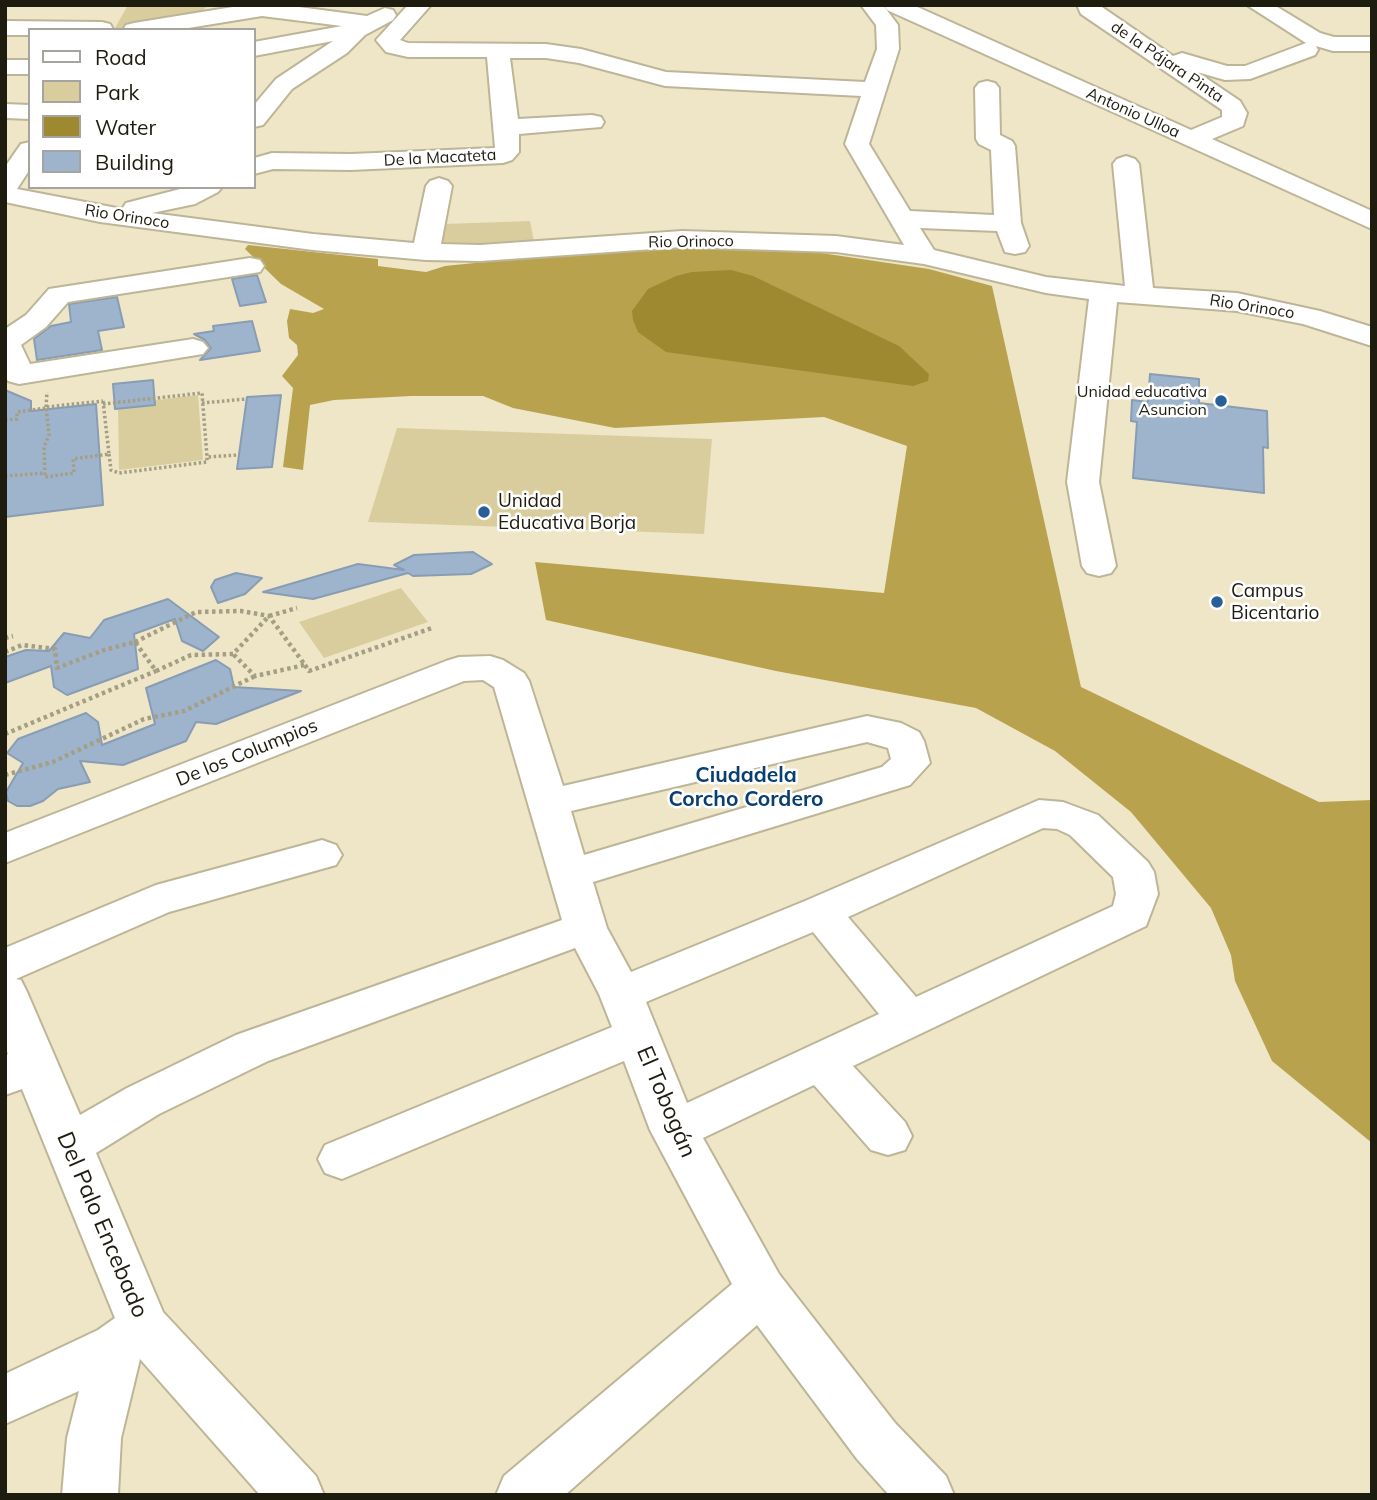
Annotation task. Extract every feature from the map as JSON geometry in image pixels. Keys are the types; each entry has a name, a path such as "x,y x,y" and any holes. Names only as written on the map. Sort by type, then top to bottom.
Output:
{"street":[{"path":"102,28 116,5"},
{"path":"307,5 370,23"},
{"path":"256,49 370,23 408,5"},
{"path":"421,5 387,40 394,47 408,50 565,53 665,79 874,90"},
{"name":"de la Pájara Pinta","path":"1088,5 1089,9 1232,106 1236,113 1234,121 1191,139"},
{"path":"1258,5 1312,38 1333,44 1372,44"},
{"path":"146,28 261,9 370,23"},
{"path":"885,12 888,49 857,144 878,184 903,219 924,256"},
{"name":"Antonio Ulloa","path":"885,12 927,19 1372,221"},
{"path":"256,118 284,84 339,48 370,23"},
{"path":"5,28 28,28"},
{"path":"1153,52 1236,74 1250,72 1307,50"},
{"name":"De la Macateta","path":"263,163 497,157 507,152 507,127 498,68 499,52"},
{"path":"5,67 28,67"},
{"path":"256,90 284,84"},
{"path":"903,219 1012,235 1003,146 988,139 988,88"},
{"path":"5,111 28,111"},
{"path":"507,127 592,122"},
{"path":"1126,164 1140,295"},
{"path":"426,252 439,186"},
{"name":"Rio Orinoco","path":"50,189 100,214 313,242 426,252 480,253 682,239 836,244 924,256 1046,285 1104,293 1237,302 1372,337"},
{"path":"100,214 186,198 205,189"},
{"path":"190,226 228,189"},
{"path":"5,343 36,321 59,295 250,267"},
{"path":"1099,566 1083,482 1104,293"},
{"path":"1283,312 1319,335 1372,353"},
{"path":"5,349 11,351 19,375 193,348"},
{"name":"El Tobogán","path":"490,668 511,681 586,928 621,994 674,1130 761,1290 876,1441 926,1495"},
{"name":"De los Columpios","path":"5,849 458,669 490,668"},
{"path":"548,803 867,729 888,732 905,741 911,763 896,776 570,874"},
{"path":"621,994 820,912 1038,814 1063,816 1084,825 1133,872 1138,894 1131,915 674,1130"},
{"path":"5,966 156,900 322,855"},
{"path":"820,912 909,1019"},
{"path":"68,1146 143,1101 252,1048 586,928"},
{"name":"Del Palo Encebado","path":"5,992 19,1070 68,1146 130,1337 296,1495"},
{"path":"342,1159 638,1036"},
{"path":"821,1062 888,1136"},
{"path":"524,1495 761,1290"},
{"path":"5,1400 130,1337"},
{"path":"90,1495 94,1438 130,1337"}],"path":[{"path":"5,421 17,419 17,412 69,403 69,406 103,401 103,404 111,470 119,473 206,462 202,393 103,404"},
{"path":"202,403 246,399"},
{"path":"46,408 50,435 44,447 45,477 74,473 73,459 109,454"},
{"path":"207,457 238,455"},
{"path":"5,476 45,473"},
{"path":"5,652 22,645 55,649 57,668 104,650 135,642 196,611 241,611 269,616 297,608"},
{"path":"5,734 191,655 233,654 269,616"},
{"path":"269,616 309,671 432,628"},
{"path":"5,638 13,636"},
{"path":"135,642 156,671"},
{"path":"233,654 255,676"},
{"path":"5,775 53,762 144,719 184,711 255,676 304,666"}],"green space":[{"path":"128,5 209,5 195,17 134,28 115,28"},
{"path":"530,221 534,242 443,246 444,224"},
{"path":"198,395 203,460 119,470 118,405"},
{"path":"397,428 712,439 704,534 368,522"},
{"path":"401,588 428,622 324,658 299,622"}],"shaded area":[{"path":"248,245 378,259 378,266 426,272 445,266 564,254 679,248 821,253 929,269 992,286 1081,687 1319,802 1372,800 1372,1143 1272,1061 1235,981 1231,955 1211,908 1131,812 1055,751 976,708 776,671 546,620 535,562 884,593 907,446 824,417 615,428 513,408 483,396 411,396 334,400 310,405 303,470 283,467 293,388 282,376 298,355 297,345 289,338 287,321 290,309 313,313 324,309 281,284 245,249"}],"water":[{"path":"731,270 753,276 899,346 929,374 928,381 913,386 666,352 638,332 632,311 648,289 692,272"}],"building":[{"path":"257,275 266,302 240,306 232,279"},
{"path":"117,297 124,327 98,331 102,350 37,360 34,339 51,326 71,322 69,304"},
{"path":"252,321 260,351 200,360 211,348 205,340 194,334 214,331 213,326"},
{"path":"1150,374 1199,379 1199,403 1267,411 1268,448 1263,447 1264,493 1133,478 1137,422 1131,421 1132,400 1148,402"},
{"path":"153,380 155,405 115,409 113,384"},
{"path":"5,390 31,401 31,411 96,404 103,505 5,517"},
{"path":"281,395 272,467 237,469 247,397"},
{"path":"473,552 492,564 471,574 413,576 408,573 313,599 263,592 358,564 404,570 394,565 414,555"},
{"path":"236,573 262,578 245,594 218,603 211,587 215,580"},
{"path":"168,599 219,637 203,651 182,641 175,619 134,634 138,669 67,695 54,687 51,666 5,683 5,657 26,650 49,651 64,633 90,638 104,620"},
{"path":"216,660 230,669 234,687 301,691 216,724 196,722 186,741 123,765 80,761 90,782 58,789 43,801 30,806 17,806 8,801 6,792 23,763 7,753 18,739 86,713 98,722 102,745 155,724 146,688"}],"place":[{"name":"Unidad educativa Asuncion","path":"1221,401"},
{"name":"Unidad Educativa Borja","path":"484,512"},
{"name":"Campus Bicentario","path":"1217,602"}],"district":[{"name":"Ciudadela Corcho Cordero","path":"746,788"}]}
